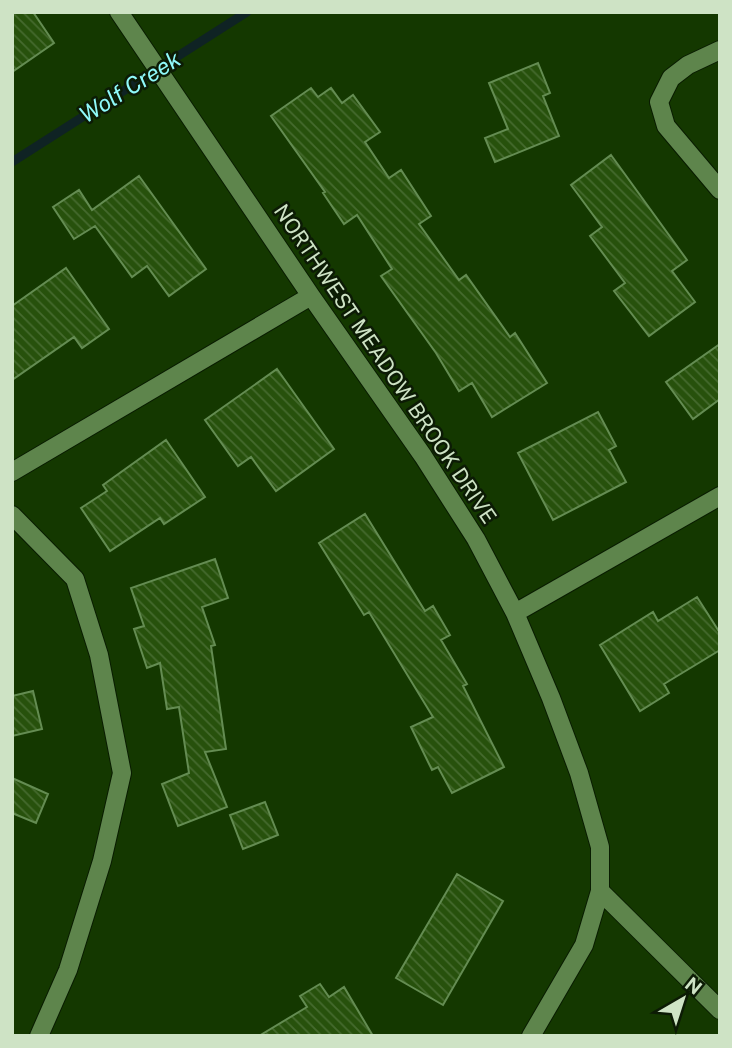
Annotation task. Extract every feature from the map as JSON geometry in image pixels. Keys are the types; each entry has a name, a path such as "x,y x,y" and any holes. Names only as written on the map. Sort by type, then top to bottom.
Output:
{"street":[{"name":"NORTHWEST MEADOW BROOK DRIVE","path":"119,12 476,539 514,613 551,698 579,773 600,847 600,891 584,945 531,1036"},
{"path":"720,51 688,65 671,78 659,102 666,126 720,190"},
{"path":"12,472 311,296"},
{"path":"514,613 720,496"},
{"path":"12,515 75,579 99,655 122,773 102,861 68,970 39,1036"},
{"path":"600,891 720,1010"}],"building":[{"path":"12,12 33,12 54,43 12,72"},
{"path":"538,63 550,93 543,96 559,136 495,162 485,138 508,129 489,83"},
{"path":"311,88 318,97 331,88 342,103 353,95 380,132 365,142 389,178 401,170 431,216 419,224 459,280 466,275 510,337 515,333 547,383 492,417 472,383 459,391 436,353 381,276 392,269 357,215 344,224 323,193 325,192 271,116"},
{"path":"611,155 687,260 672,271 695,302 649,336 614,291 625,283 590,236 602,227 571,185"},
{"path":"139,176 206,269 169,296 147,266 132,277 95,226 74,239 53,207 79,190 92,210"},
{"path":"66,268 109,329 82,348 74,337 12,380 12,306"},
{"path":"720,344 720,399 693,419 666,382"},
{"path":"277,369 334,449 276,491 251,457 238,466 205,420"},
{"path":"598,412 616,446 609,450 626,482 553,520 518,453"},
{"path":"166,440 205,497 164,524 160,518 110,551 81,508 107,491 103,485"},
{"path":"365,514 425,611 433,606 450,635 441,640 467,684 463,686 504,767 452,793 438,767 432,770 411,727 433,717 369,612 364,615 319,543"},
{"path":"215,559 228,598 202,607 215,645 211,646 226,749 205,752 227,807 178,826 162,784 189,773 179,707 167,709 160,663 147,668 134,629 144,626 131,588"},
{"path":"697,597 720,633 720,650 664,684 669,693 640,711 600,645 653,612 658,621"},
{"path":"33,691 42,729 12,736 12,696"},
{"path":"12,778 48,794 36,823 12,813"},
{"path":"265,802 278,835 243,849 230,815"},
{"path":"457,874 503,901 443,1005 396,978"},
{"path":"320,984 329,997 344,987 373,1036 259,1036 307,1007 300,996"}],"waterway":[{"name":"Wolf Creek","path":"12,162 247,12"}]}
